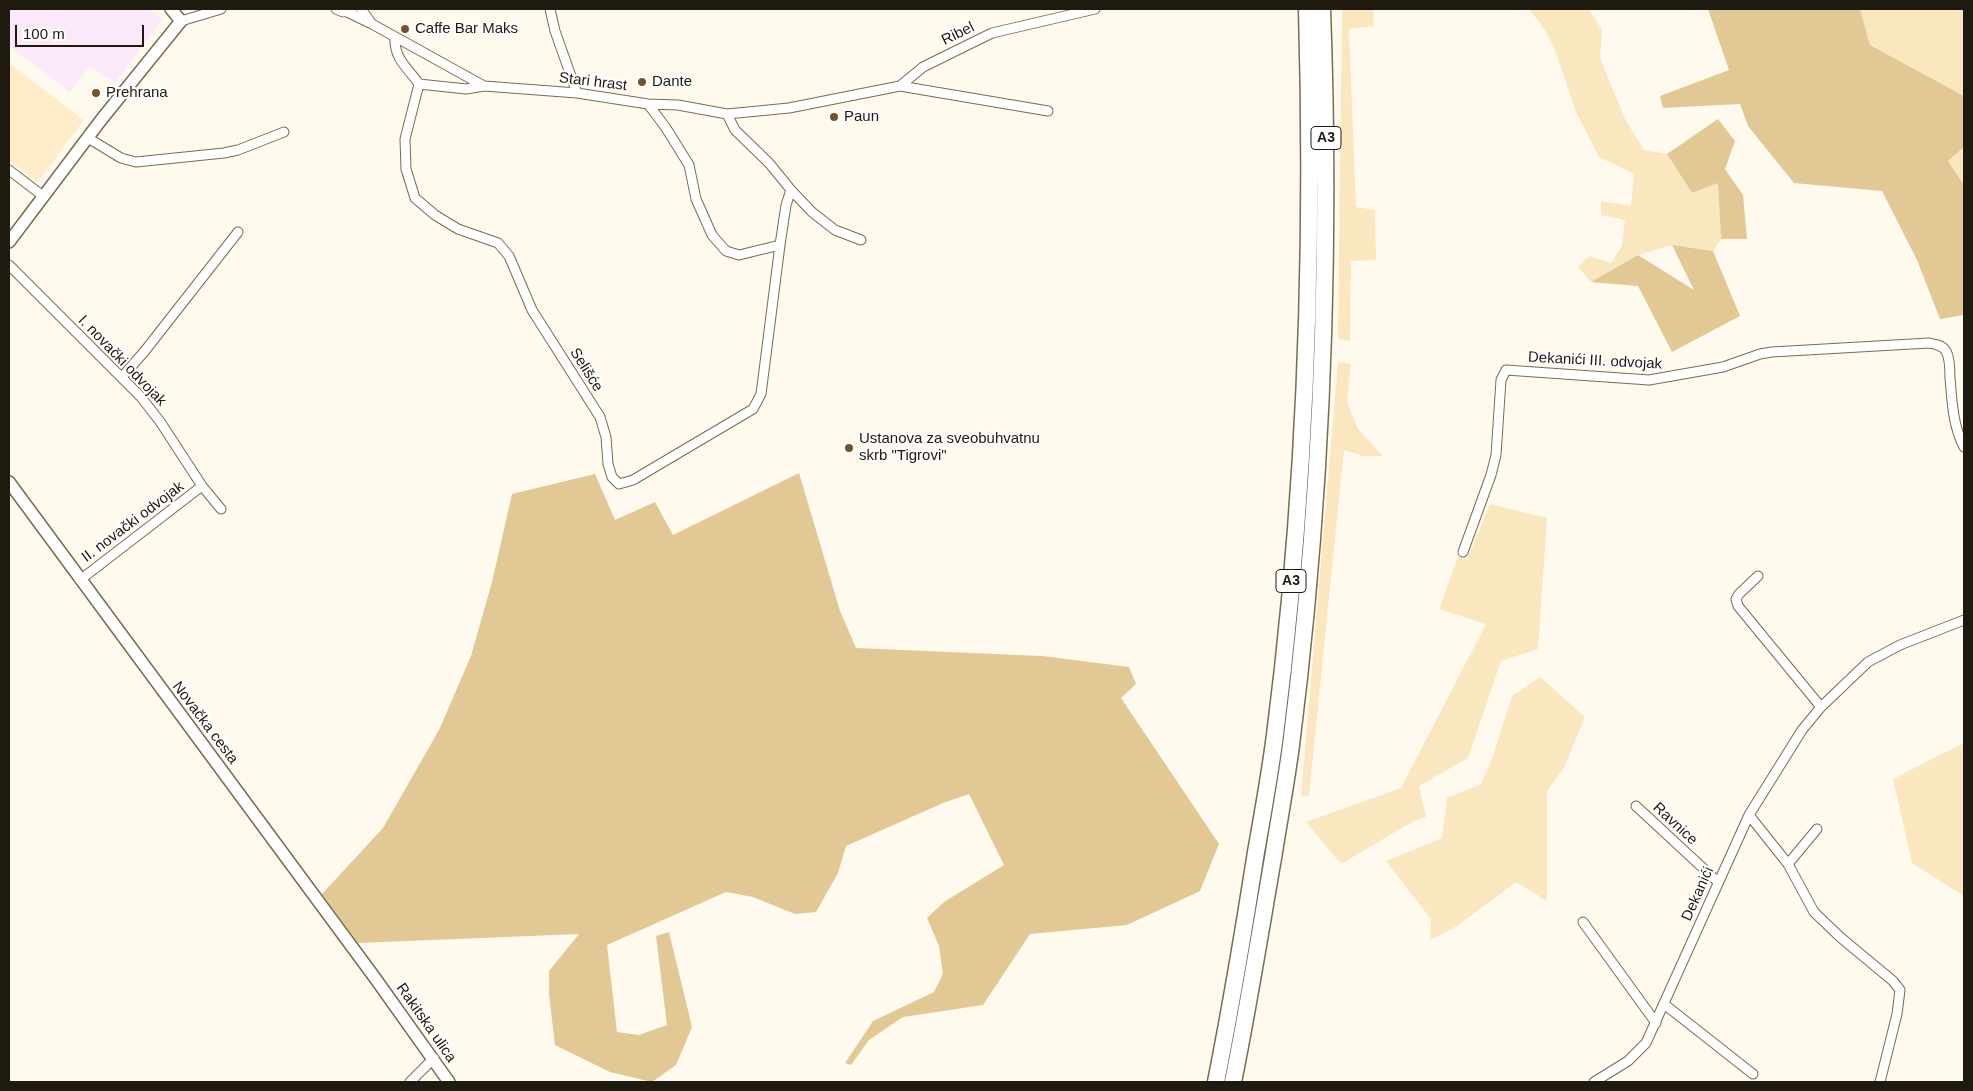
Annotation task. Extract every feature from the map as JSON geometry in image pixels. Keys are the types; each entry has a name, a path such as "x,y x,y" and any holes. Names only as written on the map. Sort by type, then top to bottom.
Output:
{"highway":[{"name":"A3","path":"1216,1082 1233,996 1275,736 1290,600 1301,462 1310,236 1307,9"},
{"name":"A3","path":"1233,1082 1250,998 1291,747 1306,609 1322,374 1325,276 1326,129 1322,9"}],"street":[{"path":"171,9 181,21"},
{"path":"9,242 88,138 181,21 221,9"},
{"name":"Stari hrast","path":"336,9 351,10 395,38 484,86 576,93 648,104 678,105 727,114"},
{"name":"Stari hrast","path":"361,9 372,24"},
{"path":"550,9 555,31 576,93"},
{"name":"Ribel","path":"900,86 923,67 992,33 1095,9"},
{"path":"395,38 394,49 419,84 466,89 484,86"},
{"name":"Selišće","path":"419,84 405,139 406,169 415,198 435,215 458,229 498,243 509,256 532,310 600,417 606,437 612,476 619,484 633,480 753,409 761,394 780,245"},
{"name":"Ribel","path":"727,114 789,108 900,86 1048,111"},
{"path":"648,104 666,128 689,165 696,199 712,235 726,251 739,255 780,245 786,205 791,190"},
{"path":"727,114 735,130 769,163 812,212 835,230 861,240"},
{"path":"88,138 121,158 136,162 224,153 238,150 284,132"},
{"path":"9,170 43,196"},
{"path":"122,377 144,352 238,232"},
{"name":"I. novački odvojak","path":"9,265 141,398 161,423 202,486 221,509"},
{"name":"Dekanići III. odvojak","path":"1463,552 1492,475 1496,455 1501,380 1506,370 1650,380 1723,367 1760,354 1772,352 1929,343 1941,346 1946,352 1949,363 1954,417 1958,435 1964,448"},
{"name":"Novačka cesta","path":"9,482 378,982"},
{"name":"II. novački odvojak","path":"80,580 202,486"},
{"path":"1758,576 1739,594 1736,599 1738,606 1821,707"},
{"name":"Dekanići","path":"1594,1082 1628,1060 1646,1043 1749,815 1802,730 1821,707 1868,662 1900,645 1964,620"},
{"name":"Ravnice","path":"1636,806 1718,882"},
{"path":"1749,815 1788,864 1814,912 1840,937 1893,981 1900,990 1897,1014 1880,1082"},
{"path":"1788,864 1817,829"},
{"path":"1583,922 1656,1023"},
{"name":"Rakitska ulica","path":"378,982 434,1058 449,1082"},
{"path":"1664,1004 1753,1074"},
{"path":"410,1082 434,1058"}],"shaded area":[{"path":"9,9 148,9 163,19 115,83 90,66 70,92 9,46"},
{"path":"1342,9 1373,9 1374,26 1349,29 1356,207 1375,210 1376,260 1351,261 1350,341 1338,339"},
{"path":"1529,9 1589,9 1602,30 1600,58 1626,121 1644,150 1667,154 1692,193 1718,183 1721,239 1713,251 1672,245 1638,255 1591,282 1578,267 1589,256 1611,263 1622,246 1625,220 1601,215 1601,201 1631,206 1634,174 1599,157 1576,112 1556,53 1545,30"},
{"path":"1708,9 1860,9 1870,45 1964,96 1964,147 1948,161 1964,185 1964,315 1940,319 1917,260 1882,191 1794,183 1748,126 1740,104 1663,108 1660,96 1729,70"},
{"path":"1860,9 1964,9 1964,96 1870,45"},
{"path":"9,63 84,120 37,183 9,160"},
{"path":"1718,119 1735,141 1725,169 1743,195 1747,239 1721,239 1718,183 1692,193 1667,154"},
{"path":"1964,147 1964,185 1948,161"},
{"path":"1672,245 1713,251 1740,316 1672,352 1638,286 1591,282 1638,255 1694,290"},
{"path":"1338,362 1351,364 1347,402 1358,429 1383,456 1363,456 1344,450 1309,795 1301,797"},
{"path":"799,473 840,611 856,648 1042,656 1129,667 1136,684 1121,698 1219,844 1200,891 1127,925 1030,934 983,1005 903,1017 869,1040 851,1065 845,1063 873,1021 934,992 943,974 939,946 927,918 944,902 1004,865 969,794 943,803 846,846 838,873 816,912 795,914 753,897 726,892 607,945 617,1032 639,1035 667,1025 656,936 669,932 692,1027 676,1065 652,1082 610,1072 555,1045 549,994 549,971 579,934 358,943 322,894 383,828 439,730 471,656 492,582 512,494 595,474 615,520 655,502 673,535"},
{"path":"1490,504 1547,518 1538,649 1501,661 1468,758 1419,786 1426,817 1412,822 1341,864 1306,822 1401,788 1486,624 1439,609 1458,557 1467,560"},
{"path":"1540,677 1585,717 1564,768 1547,791 1547,901 1516,882 1457,926 1430,940 1431,919 1386,861 1442,838 1447,798 1481,784 1493,756 1512,696"},
{"path":"1964,743 1964,896 1912,863 1893,779"}],"place":[{"name":"Caffe Bar Maks","path":"405,29"},
{"name":"Dante","path":"642,82"},
{"name":"Prehrana","path":"96,93"},
{"name":"Paun","path":"834,117"},
{"name":"Ustanova za sveobuhvatnu skrb \"Tigrovi\"","path":"849,448"}]}
